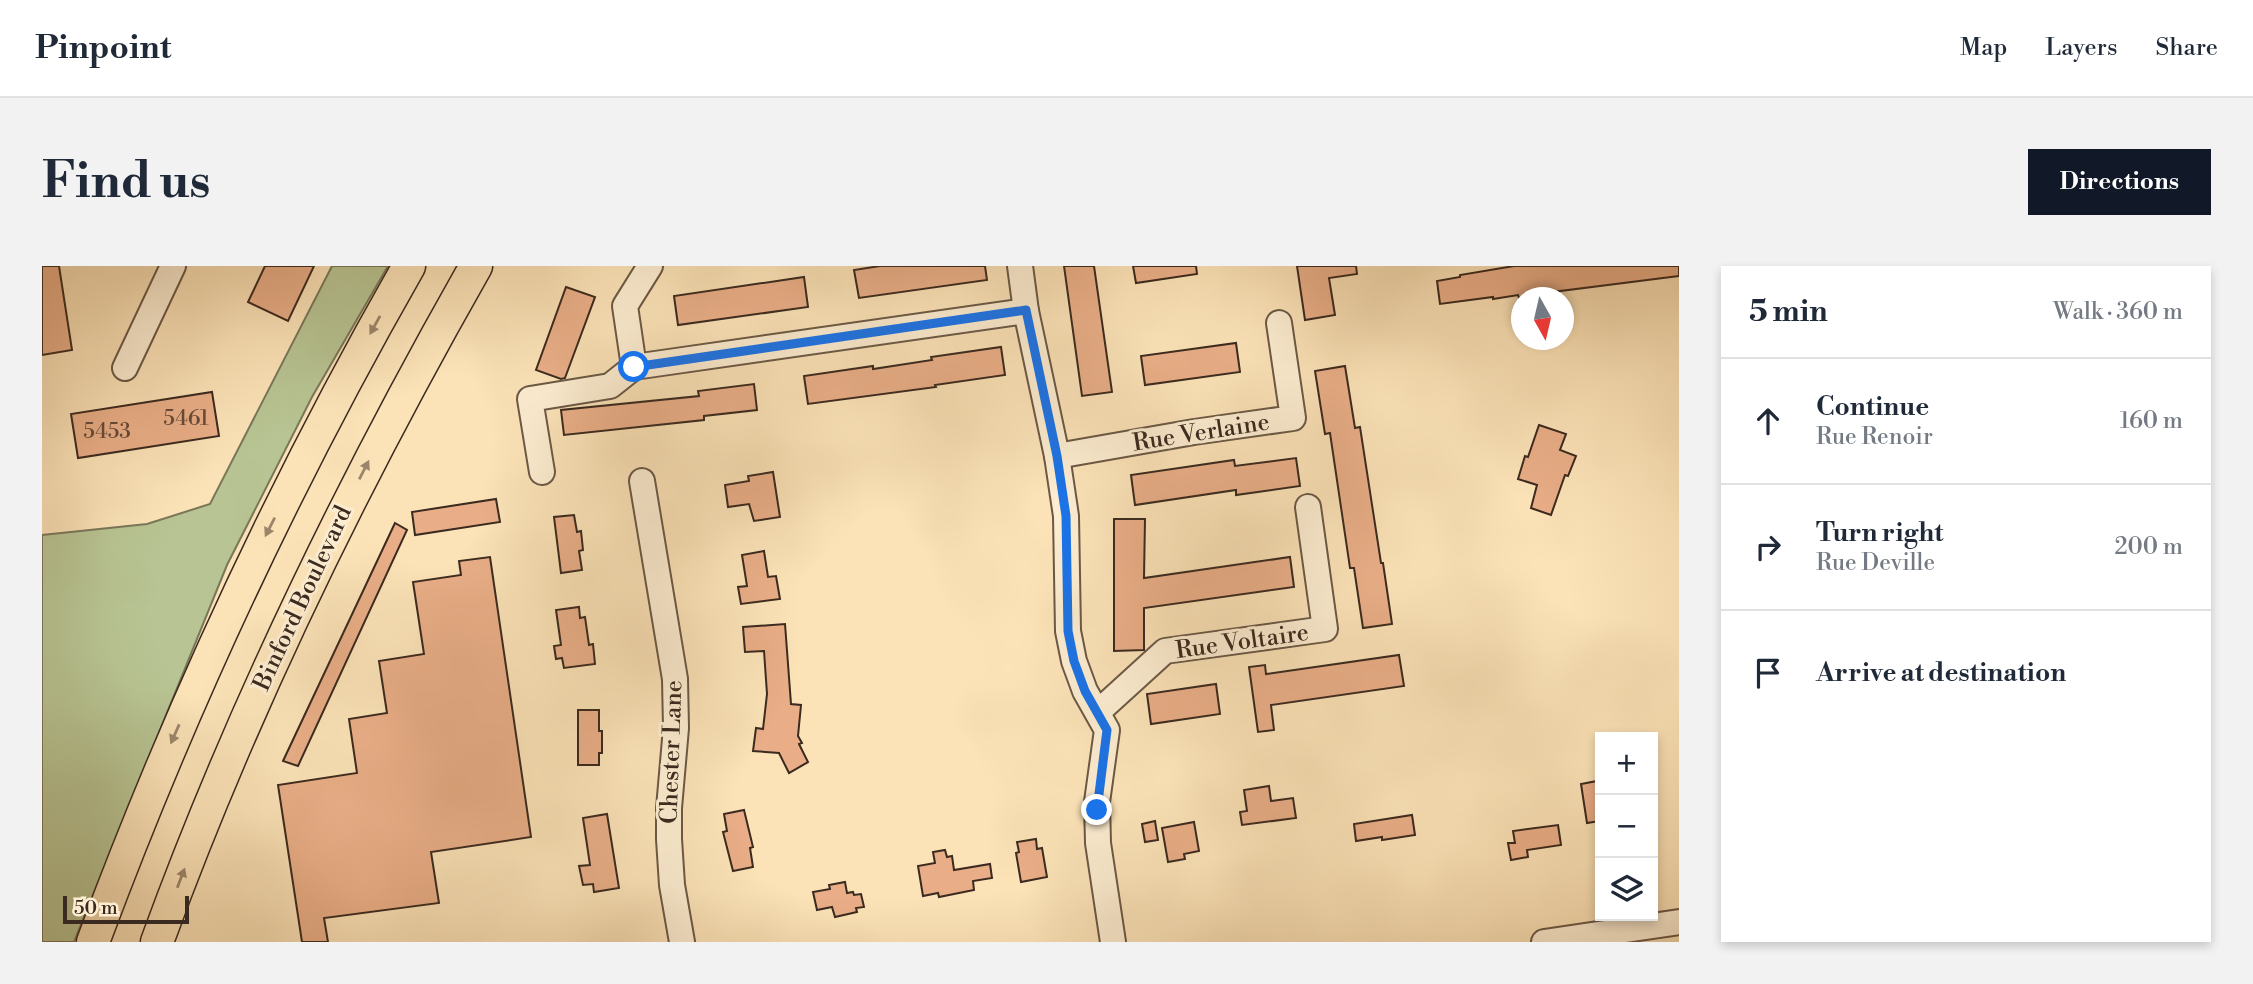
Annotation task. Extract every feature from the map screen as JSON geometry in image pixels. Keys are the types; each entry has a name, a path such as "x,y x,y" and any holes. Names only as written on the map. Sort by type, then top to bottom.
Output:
{"main road":[{"path":"93,942 167,753 249,570 325,418 409,266"},
{"name":"Binford Boulevard","path":"157,942 233,748 310,576 395,410 475,266"}],"street":[{"path":"125,368 173,266"},
{"path":"634,367 625,306 650,266"},
{"path":"1020,266 1066,516 1068,631 1077,671 1107,730 1097,802 1098,843 1113,942"},
{"path":"542,472 530,399 611,386 634,367 1026,310"},
{"name":"Rue Verlaine","path":"1057,456 1293,418 1279,323"},
{"name":"Chester Lane","path":"642,481 675,679 676,728 669,839 672,885 681,942"},
{"name":"Rue Voltaire","path":"1098,712 1165,651 1325,629 1308,508"},
{"path":"1544,942 1679,922"}],"green space":[{"path":"332,266 388,266 312,397 227,565 74,942 42,942 42,535 147,524 210,504"}],"building":[{"path":"42,266 59,266 72,350 42,355"},
{"path":"265,266 314,266 288,321 248,302"},
{"path":"880,266 985,266 987,280 859,298 854,270"},
{"path":"1064,266 1094,266 1112,392 1082,396"},
{"path":"1133,266 1196,266 1197,274 1136,283"},
{"path":"1297,266 1356,266 1357,274 1329,278 1335,315 1305,320"},
{"path":"1514,266 1679,266 1679,276 1574,289 1574,287 1511,287 1511,296 1440,304 1437,281"},
{"path":"804,277 808,307 678,325 674,296"},
{"path":"566,287 595,297 565,378 561,379 536,370"},
{"path":"1236,343 1240,372 1145,385 1141,356"},
{"path":"1001,347 1005,375 808,404 804,376 873,366 873,369"},
{"path":"1345,366 1355,428 1360,427 1392,624 1363,628 1354,568 1350,568 1330,433 1325,434 1315,371"},
{"path":"754,384 757,410 704,416 704,420 564,435 561,410 699,396 698,391"},
{"path":"212,392 219,436 78,458 71,414"},
{"path":"1539,425 1566,434 1560,450 1576,456 1568,476 1565,475 1551,515 1531,508 1537,485 1518,479"},
{"path":"1296,458 1300,486 1236,495 1236,490 1135,505 1131,475 1234,460 1235,466"},
{"path":"773,472 780,517 754,521 749,504 728,507 725,485 749,481 748,476"},
{"path":"496,499 500,522 415,535 412,512"},
{"path":"574,515 577,532 581,531 583,550 579,551 582,570 561,573 554,517"},
{"path":"1114,519 1145,519 1144,578 1290,557 1294,587 1144,608 1144,650 1114,651"},
{"path":"395,523 407,530 298,766 283,761"},
{"path":"764,551 768,577 776,576 780,599 741,604 738,587 747,586 742,555"},
{"path":"490,557 531,837 431,852 439,903 324,918 328,942 302,942 278,785 357,773 349,719 387,713 379,661 424,654 413,582 461,575 459,561"},
{"path":"579,607 580,618 585,617 589,645 593,644 595,664 564,668 562,658 556,659 554,646 561,645 556,610"},
{"path":"785,624 791,704 801,705 798,736 808,762 789,773 779,753 753,751 756,728 763,729 767,694 764,651 745,652 743,627"},
{"path":"1399,655 1404,686 1271,705 1274,730 1258,732 1249,667 1265,665 1266,674"},
{"path":"1216,684 1220,714 1151,724 1147,694"},
{"path":"578,710 599,710 602,753 599,753 599,765 578,765"},
{"path":"1595,781 1595,822 1587,823 1581,784"},
{"path":"1269,786 1271,801 1293,798 1296,818 1242,825 1240,812 1247,811 1244,790"},
{"path":"744,810 753,847 750,848 753,867 733,871 723,832 727,831 724,814"},
{"path":"607,814 619,888 594,892 593,884 583,885 579,866 590,865 583,818"},
{"path":"1412,815 1415,835 1356,841 1354,824"},
{"path":"1155,821 1158,840 1145,842 1142,824"},
{"path":"1194,822 1199,851 1184,854 1185,859 1168,862 1162,828"},
{"path":"1558,825 1561,845 1527,850 1528,857 1511,860 1508,843 1515,843 1513,831"},
{"path":"1036,839 1037,849 1042,848 1047,877 1021,882 1017,842"},
{"path":"945,850 947,857 952,856 954,870 990,864 992,878 973,881 974,890 939,897 938,893 923,896 918,866 935,863 933,852"},
{"path":"845,882 847,893 861,894 864,907 856,908 857,912 835,917 832,907 817,910 813,892 830,889 829,885"}],"route":[{"path":"634,367 1026,310 1057,456 1066,516 1068,631 1074,661 1085,691 1107,730 1097,810"}]}
